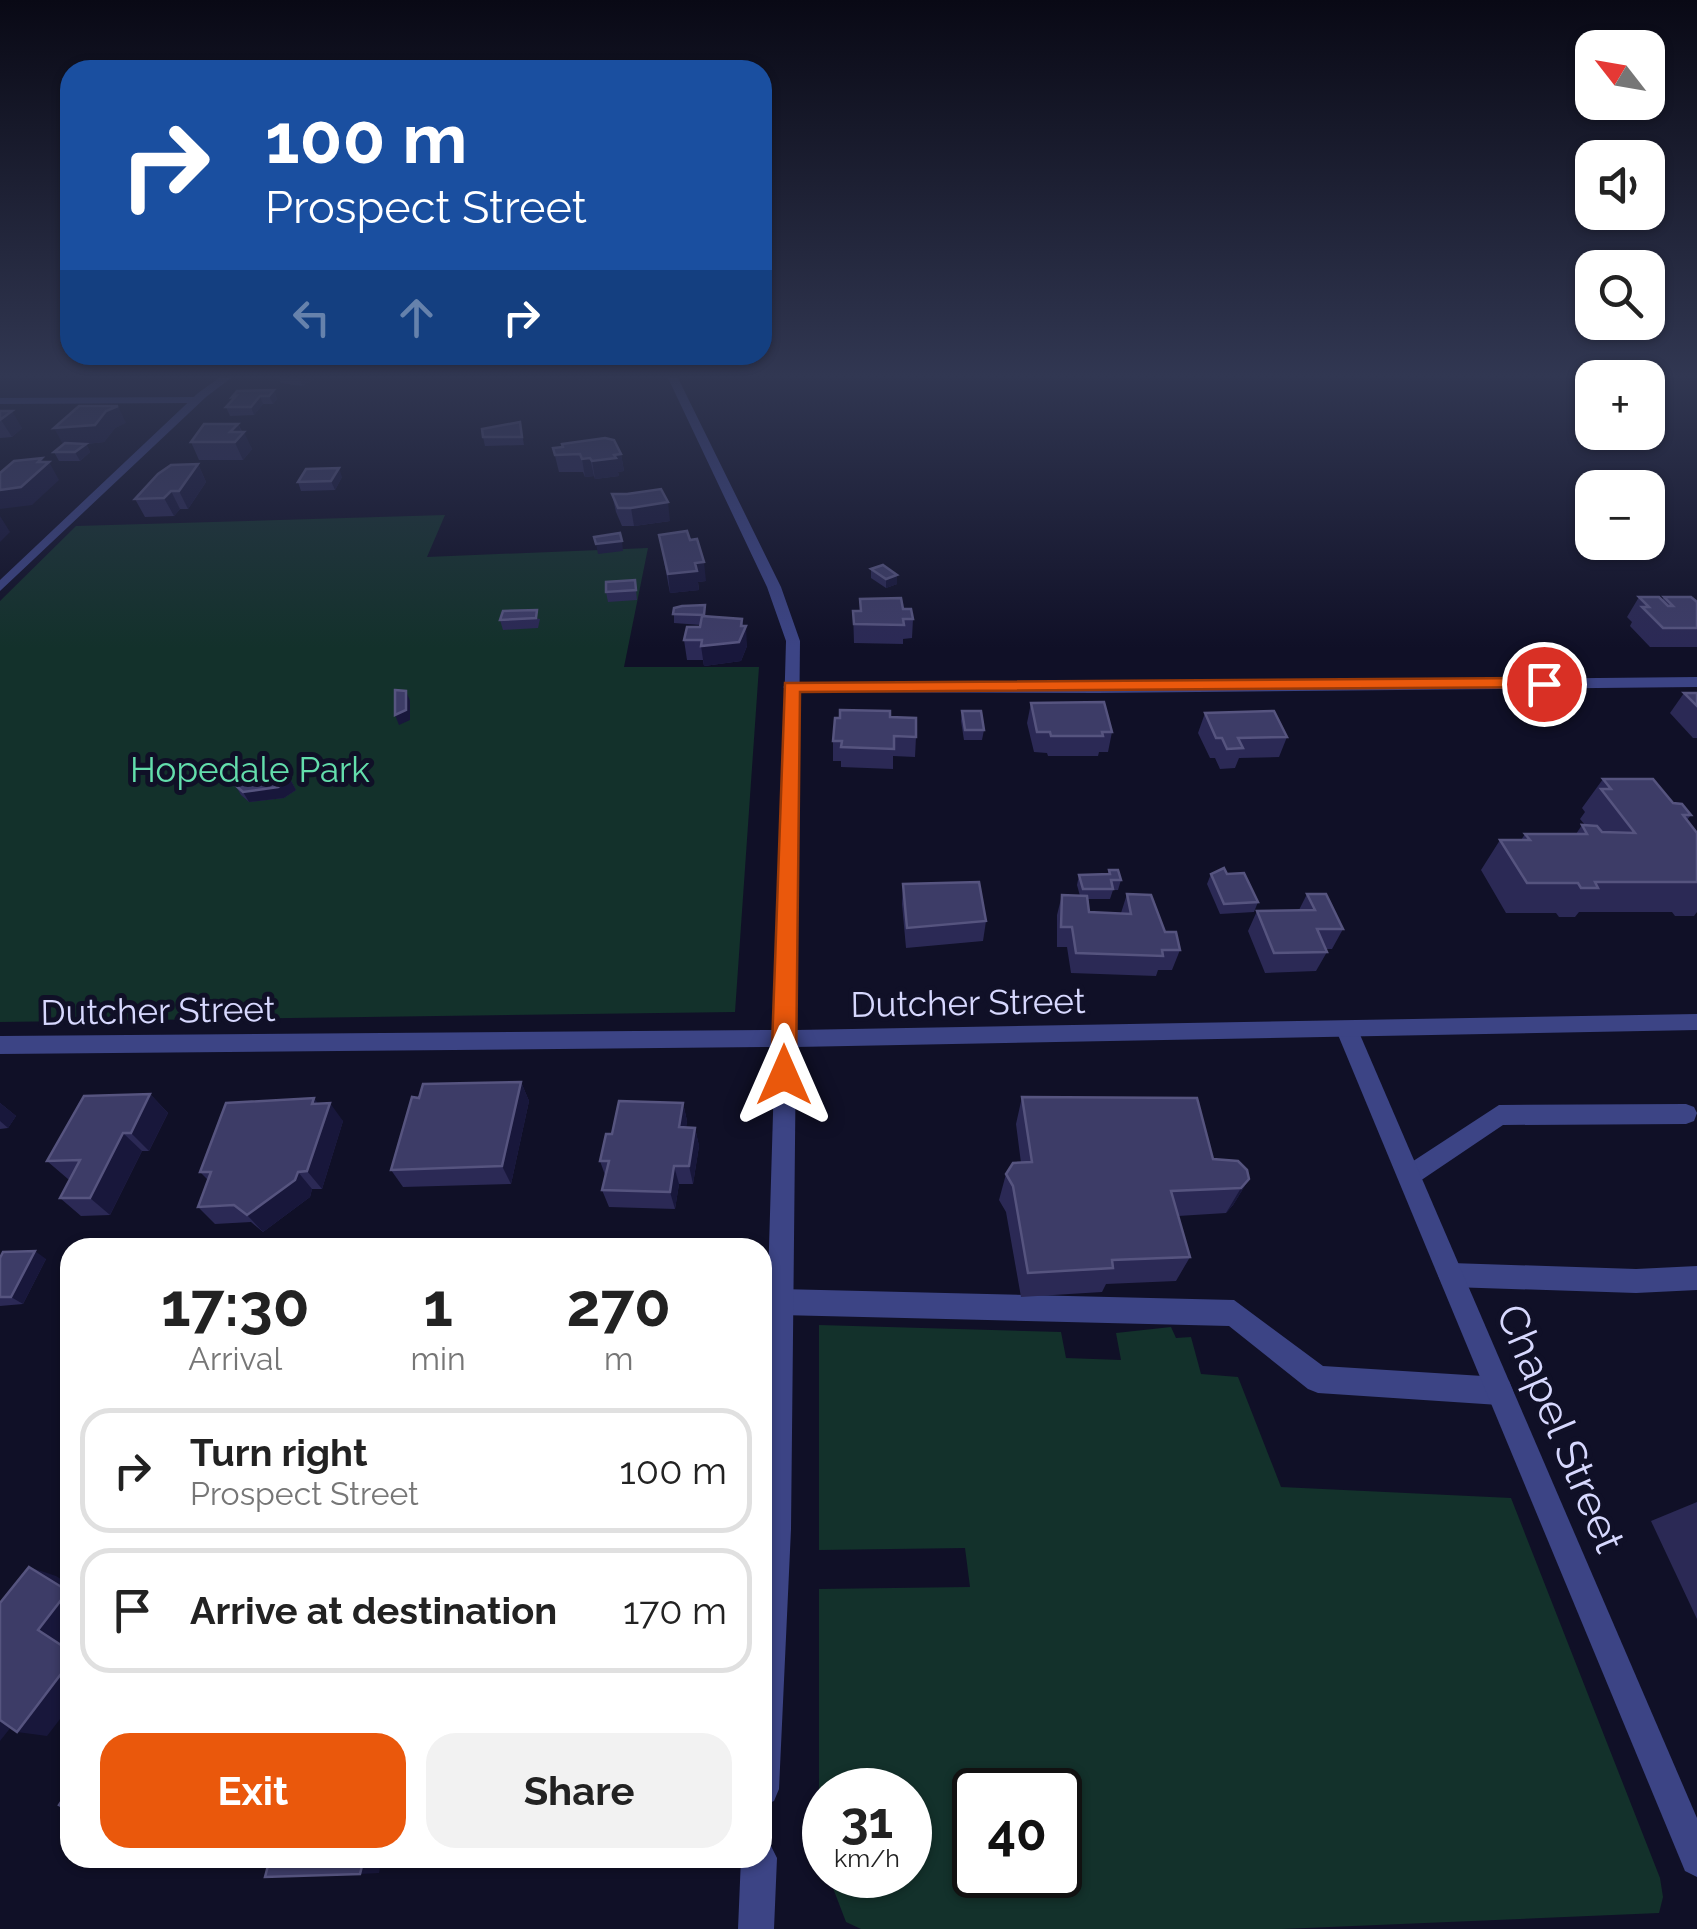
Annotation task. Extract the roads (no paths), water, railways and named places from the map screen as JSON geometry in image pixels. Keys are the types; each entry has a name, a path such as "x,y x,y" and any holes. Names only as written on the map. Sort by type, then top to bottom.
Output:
{"street":[{"path":"0,587 125,468"},
{"path":"716,468 790,626 772,1603"},
{"path":"791,686 1098,688 1697,682"},
{"name":"Dutcher Street","path":"0,1045 784,1038 1697,1022"},
{"name":"Chapel Street","path":"1347,1030 1697,1859"},
{"path":"1409,1176 1499,1115 1686,1114"},
{"path":"1451,1276 1636,1281 1697,1278"},
{"path":"780,1302 1234,1313 1318,1379 1500,1391"},
{"path":"756,1929 759,1868"}],"park label":[{"name":"Hopedale Park","path":"250,770"}]}
